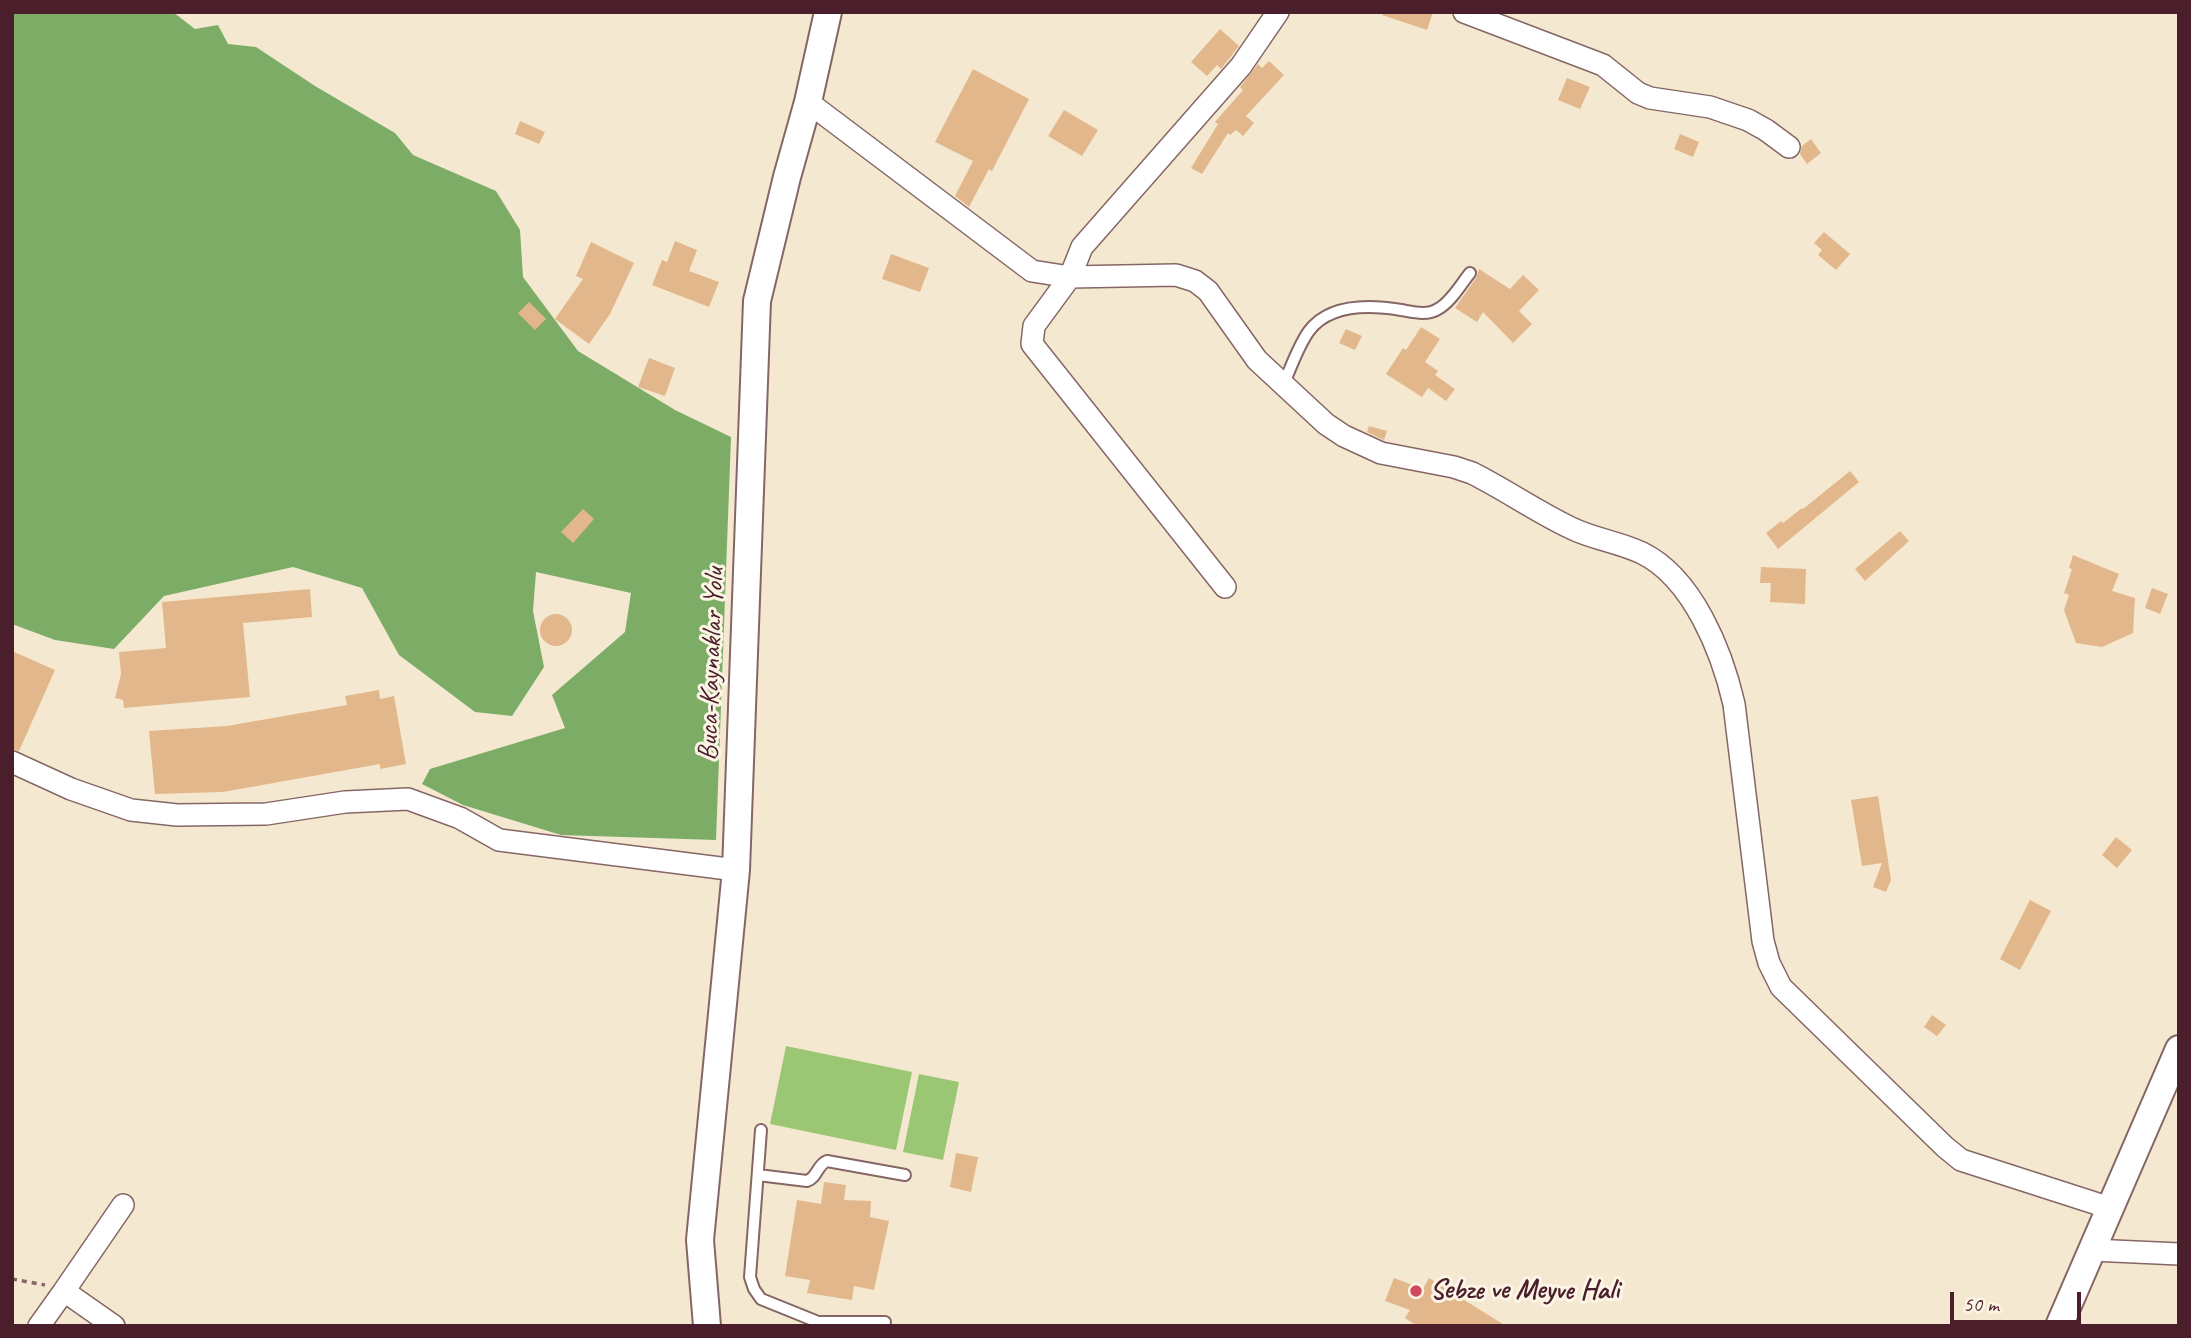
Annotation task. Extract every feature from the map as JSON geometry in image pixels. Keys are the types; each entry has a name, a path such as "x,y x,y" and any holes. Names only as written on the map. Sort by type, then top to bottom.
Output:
{"street":[{"name":"Buca-Kaynaklar Yolu","path":"707,1326 700,1241 736,870 757,300 808,102 828,12"},
{"path":"1225,587 1032,344 1031,335 1034,326 1070,277 1082,247 1241,66 1278,12"},
{"path":"1464,12 1603,65 1638,93 1650,98 1710,107 1748,120 1789,147"},
{"path":"808,102 1032,271 1070,277 1175,275 1195,281 1208,291 1257,360 1326,425 1362,445 1400,458 1437,464 1472,474 1572,529 1633,549 1666,569 1700,611 1713,637 1729,684 1734,704 1763,941 1781,987 1961,1160 2110,1208"},
{"path":"12,762 71,789 131,810 177,815 266,814 345,802 408,799 460,818 499,839 736,870"},
{"path":"2059,1326 2179,1049"},
{"path":"39,1326 123,1205"},
{"path":"2092,1250 2179,1254"},
{"path":"64,1291 114,1326"}],"lane":[{"path":"1283,385 1309,330 1328,317 1365,306 1419,313 1434,311 1443,306 1470,273"},
{"path":"761,1130 750,1277 754,1289 761,1299 818,1324 885,1322"},
{"path":"758,1175 807,1181 813,1178 821,1164 830,1161 905,1175"}],"path":[{"path":"12,1279 64,1291"}],"green space":[{"path":"12,12 173,12 195,29 218,25 228,44 256,47 315,86 395,133 413,155 496,191 520,230 523,277 578,351 675,410 731,437 716,840 561,835 463,805 422,784 430,769 565,728 552,695 625,632 631,593 536,572 533,611 544,667 512,716 475,712 399,655 362,588 293,567 164,596 114,649 55,640 12,624"},
{"path":"786,1046 912,1072 896,1150 770,1124"},
{"path":"919,1074 959,1082 943,1160 903,1152"}],"building":[{"path":"1383,12 1433,12 1427,30 1382,15"},
{"path":"1220,29 1239,46 1221,69 1217,65 1207,76 1191,62"},
{"path":"1269,61 1284,75 1246,116 1254,123 1243,136 1236,130 1230,135 1228,133 1202,174 1191,168 1218,124 1215,122 1243,90 1240,87 1258,64 1262,68"},
{"path":"973,69 1029,99 992,171 989,169 969,207 955,196 973,161 935,142"},
{"path":"1567,78 1590,87 1580,109 1558,100"},
{"path":"1064,110 1098,130 1082,156 1048,136"},
{"path":"520,121 545,132 539,144 515,134"},
{"path":"1680,134 1699,142 1693,157 1674,149"},
{"path":"1811,139 1821,153 1807,164 1800,154 1802,146"},
{"path":"1824,232 1850,254 1836,270 1818,255 1822,250 1814,243"},
{"path":"675,241 697,250 689,271 719,282 709,307 652,285 662,260 667,262"},
{"path":"591,242 634,263 610,314 589,344 555,319 583,279 576,276"},
{"path":"891,254 929,268 920,292 882,279"},
{"path":"1479,269 1510,289 1523,275 1539,290 1519,311 1532,324 1513,343 1483,312 1477,322 1455,308 1476,278"},
{"path":"529,302 546,319 535,330 518,313"},
{"path":"1421,327 1440,339 1425,362 1438,371 1435,375 1455,389 1446,401 1428,388 1422,397 1386,374"},
{"path":"1346,329 1362,336 1355,350 1339,343"},
{"path":"649,358 675,368 665,396 638,387"},
{"path":"1369,426 1387,431 1384,440 1367,432"},
{"path":"1850,471 1859,482 1778,549 1766,533 1803,509"},
{"path":"583,509 594,519 573,543 561,532"},
{"path":"1900,531 1909,541 1865,581 1855,569"},
{"path":"2073,555 2119,574 2112,591 2135,598 2133,633 2102,647 2076,643 2064,610 2069,595 2064,593 2072,569 2069,568"},
{"path":"1761,567 1806,569 1805,604 1770,602 1771,583 1760,583"},
{"path":"2152,588 2168,594 2160,614 2145,608"},
{"path":"310,589 312,617 243,623 250,697 124,708 123,700 115,698 121,674 119,652 166,648 162,602"},
{"path":"556,614 567,619 572,630 567,641 556,646 545,641 540,630 545,619"},
{"path":"12,651 55,670 19,751 12,749"},
{"path":"379,690 380,699 394,696 406,764 380,769 380,764 223,792 155,794 149,731 227,726 347,705 345,696"},
{"path":"1878,796 1891,880 1886,892 1873,887 1882,863 1862,866 1851,800"},
{"path":"2116,837 2132,850 2117,868 2102,855"},
{"path":"2030,900 2051,911 2020,970 2000,959"},
{"path":"1932,1015 1946,1025 1937,1036 1924,1027"},
{"path":"956,1153 978,1157 971,1192 950,1187"},
{"path":"824,1182 846,1185 844,1200 871,1201 870,1217 889,1221 874,1290 854,1286 852,1300 807,1293 810,1280 785,1276 797,1200 821,1204"},
{"path":"1394,1278 1423,1289 1429,1278 1506,1326 1417,1326 1405,1318 1410,1310 1385,1301"}],"place":[{"name":"Sebze ve Meyve Hali","path":"1416,1291"}]}
